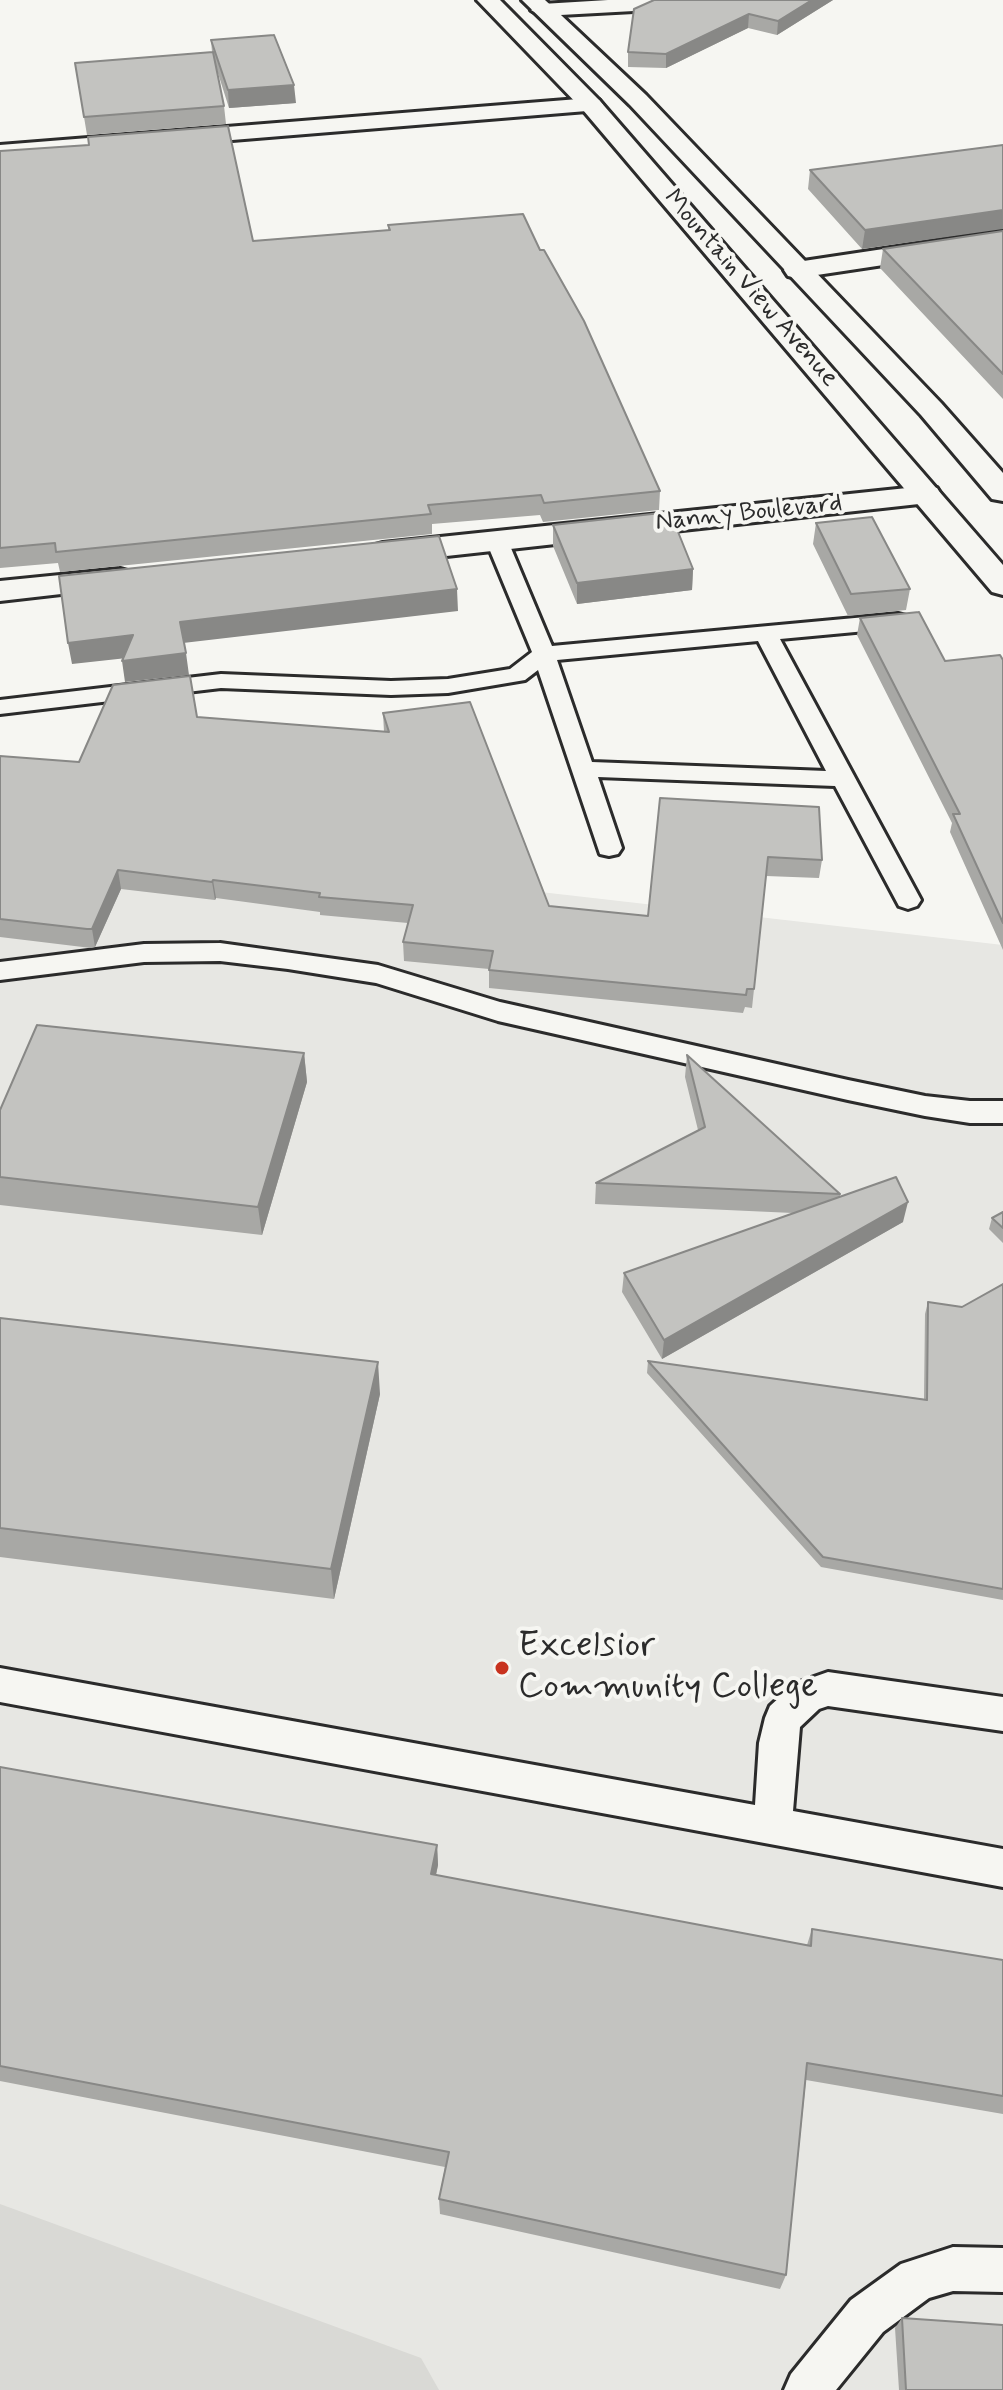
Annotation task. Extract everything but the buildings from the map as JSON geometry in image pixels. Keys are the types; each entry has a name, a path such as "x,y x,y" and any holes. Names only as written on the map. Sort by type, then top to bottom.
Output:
{"main road":[{"name":"Mountain View Avenue","path":"488,0 591,105 1003,585"},
{"path":"538,5 634,5 650,0"},
{"name":"Mountain View Avenue","path":"538,5 638,100 1003,492"},
{"path":"0,152 591,105"},
{"path":"613,131 659,124"},
{"path":"797,270 1003,239"},
{"path":"848,402 909,388"},
{"name":"Nanny Boulevard","path":"357,555 926,495"},
{"path":"0,591 155,575"}],"lane":[{"path":"497,541 544,654 609,848"},
{"path":"0,707 221,681 391,688 448,686 517,675 544,654 920,619"},
{"path":"765,633 908,900"},
{"path":"583,769 844,779"},
{"path":"0,971 144,953 220,952 288,960 378,974 498,1011 848,1090 925,1106 970,1112 1003,1112"},
{"path":"0,1685 1003,1868"},
{"path":"773,1827 778,1743 783,1718 807,1696 828,1689 1003,1714"},
{"path":"807,2390 867,2316 917,2280 953,2269 1003,2270"}],"shaded area":[{"name":"Excelsior Community College","path":"0,830 1003,945 1003,2390 0,2390"},
{"path":"0,2204 421,2358 439,2390 0,2390"}],"place":[{"name":"Excelsior Community College","path":"502,1668"}]}
